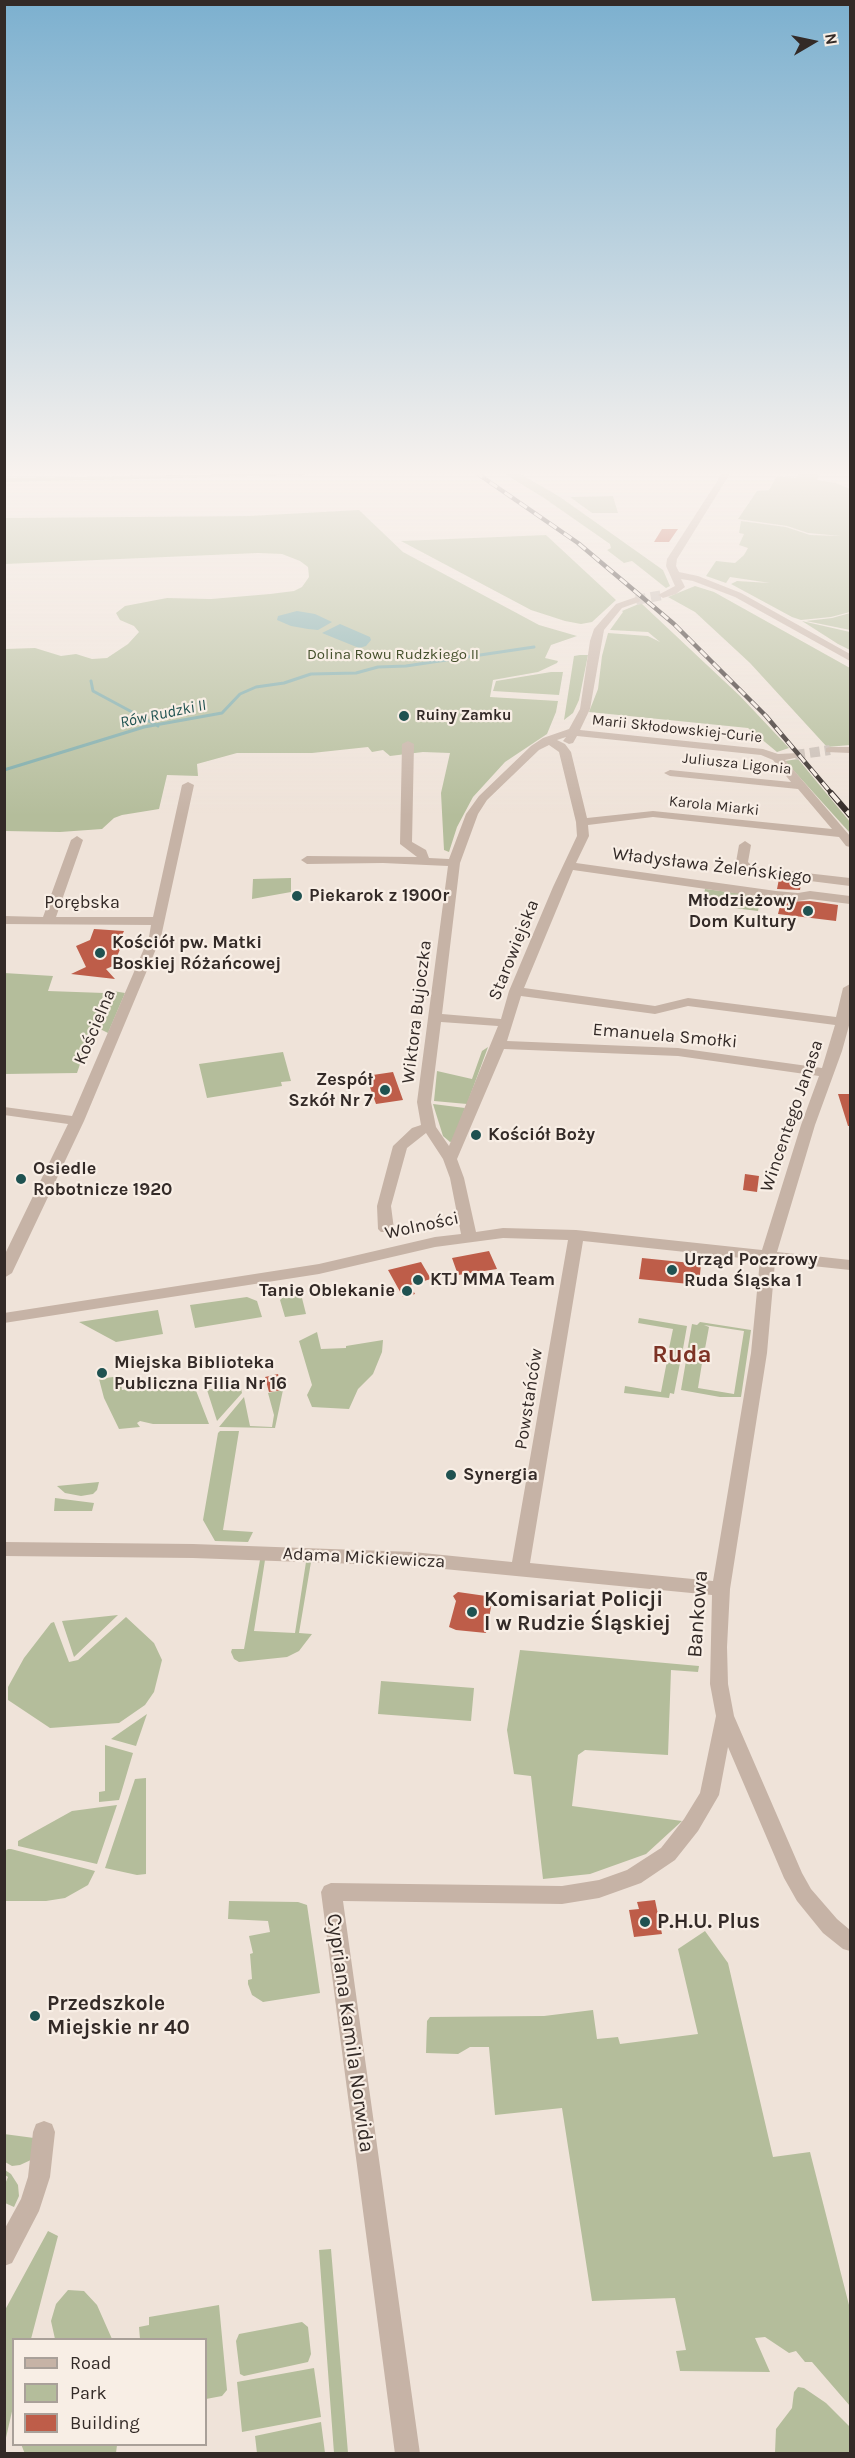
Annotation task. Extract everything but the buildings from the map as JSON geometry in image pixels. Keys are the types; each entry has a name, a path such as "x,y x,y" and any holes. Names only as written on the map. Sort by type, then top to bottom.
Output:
{"street":[{"path":"663,595 679,587"},
{"path":"717,587 738,595 850,658"},
{"path":"565,752 572,732 585,709 595,641 599,629 619,606 636,600"},
{"name":"Wiktora Bujoczka","path":"469,1236 457,1178 450,1159 429,1127 424,1102 454,863 472,814 483,798 523,757 547,740 572,732"},
{"name":"Marii Skłodowskiej-Curie","path":"572,732 763,752 777,758"},
{"path":"547,740 561,746 565,752"},
{"path":"408,744 406,844 422,853 424,862"},
{"path":"830,750 850,750"},
{"name":"Starowiejska","path":"450,1159 499,1045 516,991 583,836 582,822 565,752"},
{"path":"795,755 777,758 847,838"},
{"name":"Juliusza Ligonia","path":"670,772 800,786"},
{"name":"Kościelna","path":"4,1273 77,1121 155,937 188,785"},
{"name":"Karola Miarki","path":"582,822 653,814 847,838"},
{"path":"48,921 77,840"},
{"name":"Władysława Żeleńskiego","path":"746,845 742,862 743,866 750,870 850,882"},
{"path":"307,860 361,859 454,863"},
{"name":"Władysława Żeleńskiego","path":"569,866 765,894 798,897 810,895 850,900"},
{"name":"Porębska","path":"4,920 159,921"},
{"name":"Wincentego Janasa","path":"769,1256 777,1220 843,1022 850,988"},
{"path":"516,991 655,1010 688,1002 843,1022"},
{"path":"436,1018 505,1023"},
{"name":"Emanuela Smołki","path":"499,1045 597,1047 678,1052 827,1073"},
{"path":"4,1111 77,1121"},
{"path":"386,1229 384,1206 400,1146 417,1131 429,1127"},
{"name":"Wolności","path":"4,1318 319,1269 469,1236 523,1232 576,1235 850,1265"},
{"name":"Powstańców","path":"520,1569 576,1235"},
{"name":"Bankowa","path":"769,1256 759,1353 721,1589 719,1684 725,1716 794,1878 804,1895 830,1926 850,1942"},
{"name":"Adama Mickiewicza","path":"4,1549 193,1551 413,1559 721,1589"},
{"name":"Cypriana Kamila Norwida","path":"408,2454 331,1892 561,1895 599,1889 634,1877 668,1854 691,1825 709,1795 725,1716"},
{"path":"4,2255 31,2203 39,2177 44,2132"}],"green space":[{"name":"Dolina Rowu Rudzkiego II","path":"302,587 468,587 539,625 577,636 551,645 545,658 558,661 557,663 538,672 493,680 490,697 558,701 556,712 547,734 505,762 473,797 457,827 449,852 444,850 441,793 450,753 423,752 390,756 383,750 372,752 368,747 312,753 237,753 197,764 198,776 167,775 159,809 122,815 114,818 102,829 60,832 5,831 5,649 35,648 61,656 76,654 92,659 107,658 128,644 139,632 134,626 120,620 116,613 125,606 167,598 211,599 270,594 294,591"},
{"path":"487,587 602,587 616,600 592,622 581,624 531,610"},
{"path":"693,587 714,592 850,668 850,745 827,747 750,663 695,612 668,597"},
{"path":"736,587 850,587 850,612 831,617 801,620"},
{"path":"641,603 740,696 789,748 777,752 748,728 589,712 598,689 602,656 608,633 648,636 660,642 648,632 610,630 622,611"},
{"path":"850,613 850,630 806,621 832,618"},
{"path":"802,621 850,632 850,650 838,644"},
{"path":"588,655 579,700 573,713 564,720 574,656"},
{"path":"563,672 559,695 493,691 496,681"},
{"path":"798,759 850,822 850,833 785,761"},
{"path":"291,878 291,892 252,899 253,879"},
{"path":"705,889 761,896 758,911 702,904"},
{"path":"4,973 53,976 48,991 104,993 77,1073 5,1074"},
{"path":"113,991 125,993 108,1033 100,1029"},
{"path":"488,1047 467,1104 434,1101 437,1071 472,1079 482,1051"},
{"path":"283,1052 291,1081 281,1082 282,1086 207,1098 199,1064"},
{"path":"433,1104 465,1108 453,1141 450,1142 443,1136"},
{"path":"301,1294 306,1314 285,1317 280,1300 283,1297"},
{"path":"247,1297 257,1301 262,1317 195,1328 190,1305"},
{"path":"158,1310 163,1334 116,1342 79,1322"},
{"path":"639,1318 687,1326 681,1360 667,1358 673,1329 638,1323"},
{"path":"700,1322 751,1330 741,1397 720,1397 681,1390 687,1355 703,1357 698,1388 734,1394 744,1331 704,1325 709,1327 704,1354 687,1352 692,1324 697,1325"},
{"path":"317,1332 321,1349 346,1348 346,1346 383,1340 382,1352 373,1374 358,1389 349,1409 312,1407 307,1395 312,1385 299,1341"},
{"path":"667,1361 680,1363 674,1394 670,1393 669,1398 624,1393 625,1386 661,1392"},
{"path":"120,1377 122,1390 168,1382 195,1388 209,1424 153,1424 140,1421 137,1423 140,1427 119,1429 104,1398 99,1379"},
{"path":"240,1384 242,1393 217,1421 207,1390"},
{"path":"283,1390 275,1428 219,1427 244,1397 250,1426 272,1427 274,1415 268,1393"},
{"path":"220,1431 239,1431 223,1530 253,1532 248,1542 215,1541 203,1520"},
{"path":"99,1482 93,1494 81,1496 65,1493 57,1486"},
{"path":"55,1498 94,1503 92,1511 54,1511"},
{"path":"260,1560 265,1560 254,1631 295,1633 306,1562 311,1562 299,1633 312,1634 299,1651 287,1657 239,1662 234,1659 231,1652 232,1649 244,1649"},
{"path":"118,1615 74,1657 62,1621"},
{"path":"126,1617 154,1643 162,1660 154,1692 145,1705 119,1723 50,1728 8,1700 8,1687 24,1658 51,1623 54,1622 69,1662 78,1660"},
{"path":"520,1650 699,1666 698,1672 671,1670 668,1755 585,1750 578,1755 572,1806 682,1821 646,1854 590,1874 543,1879 531,1776 514,1774 507,1730"},
{"path":"381,1681 474,1688 471,1721 378,1714"},
{"path":"147,1714 136,1746 111,1739 121,1732"},
{"path":"105,1745 133,1753 119,1800 99,1802 99,1792 105,1791"},
{"path":"146,1778 146,1874 137,1875 105,1868 135,1779"},
{"path":"117,1805 97,1864 18,1846 18,1841 72,1811"},
{"path":"8,1849 95,1871 88,1885 65,1898 46,1901 5,1901 5,1851"},
{"path":"229,1901 298,1902 307,1905 320,1993 263,2002 252,1995 248,1984 248,1980 252,1979 250,1954 253,1953 249,1936 270,1932 268,1921 228,1919"},
{"path":"705,1931 728,1963 773,2157 810,2152 850,2309 850,2406 812,2362 805,2362 796,2351 789,2353 765,2337 755,2338 770,2372 680,2371 676,2351 686,2350 675,2298 592,2301 562,2108 495,2115 489,2047 470,2047 458,2054 426,2053 427,2021 430,2017 544,2016 593,2010 597,2039 618,2037 620,2044 698,2034 678,1949"},
{"path":"4,2134 34,2138 33,2159 12,2166 5,2162"},
{"path":"5,2170 11,2174 18,2185 19,2196 14,2207 5,2203 5,2184 8,2177 5,2175"},
{"path":"48,2231 58,2236 31,2338 12,2338 12,2411 5,2442 5,2310"},
{"path":"331,2249 348,2453 334,2453 319,2250"},
{"path":"68,2290 84,2291 97,2305 112,2338 55,2338 51,2321 56,2304"},
{"path":"219,2305 227,2390 222,2396 207,2399 207,2338 140,2338 139,2327 149,2325 149,2317"},
{"path":"302,2322 308,2327 311,2354 308,2362 244,2376 240,2374 236,2341 239,2334"},
{"path":"314,2368 321,2417 242,2432 237,2382"},
{"path":"798,2387 804,2388 826,2403 850,2427 850,2453 775,2453 776,2429 792,2408 794,2392"},
{"path":"321,2422 325,2453 257,2453 255,2436"},
{"path":"22,2446 117,2446 116,2453 25,2454"}],"water":[{"path":"297,611 315,614 332,622 318,630 291,626 277,620 278,616"},
{"path":"340,624 370,637 371,640 366,646 359,648 322,633"}],"waterway":[{"name":"Rów Rudzki II","path":"156,725 222,713 240,694 256,687 284,683 311,674 356,673 378,667 406,666 534,647"},
{"path":"91,681 93,691 156,725"},
{"name":"Rów Rudzki II","path":"4,770 156,725"}],"tunnel":[{"path":"636,600 663,595"},
{"path":"795,755 830,750"}],"railway":[{"path":"630,587 674,624 766,716 832,794"},
{"path":"831,793 850,815"}],"place":[{"name":"Ruiny Zamku","path":"404,716"},
{"name":"Piekarok z 1900r","path":"297,896"},
{"name":"Młodzieżowy Dom Kultury","path":"808,911"},
{"name":"Kościół pw. Matki Boskiej Różańcowej","path":"100,953"},
{"name":"Zespół Szkół Nr 7","path":"385,1090"},
{"name":"Kościół Boży","path":"476,1135"},
{"name":"Osiedle Robotnicze 1920","path":"21,1179"},
{"name":"Urząd Poczrowy Ruda Śląska 1","path":"672,1270"},
{"name":"KTJ MMA Team","path":"418,1280"},
{"name":"Tanie Oblekanie","path":"407,1291"},
{"name":"Miejska Biblioteka Publiczna Filia Nr 16","path":"102,1373"},
{"name":"Synergia","path":"451,1475"},
{"name":"Komisariat Policji I w Rudzie Śląskiej","path":"472,1612"},
{"name":"P.H.U. Plus","path":"645,1922"},
{"name":"Przedszkole Miejskie nr 40","path":"35,2016"}],"district":[{"name":"Ruda","path":"682,1355"}]}
